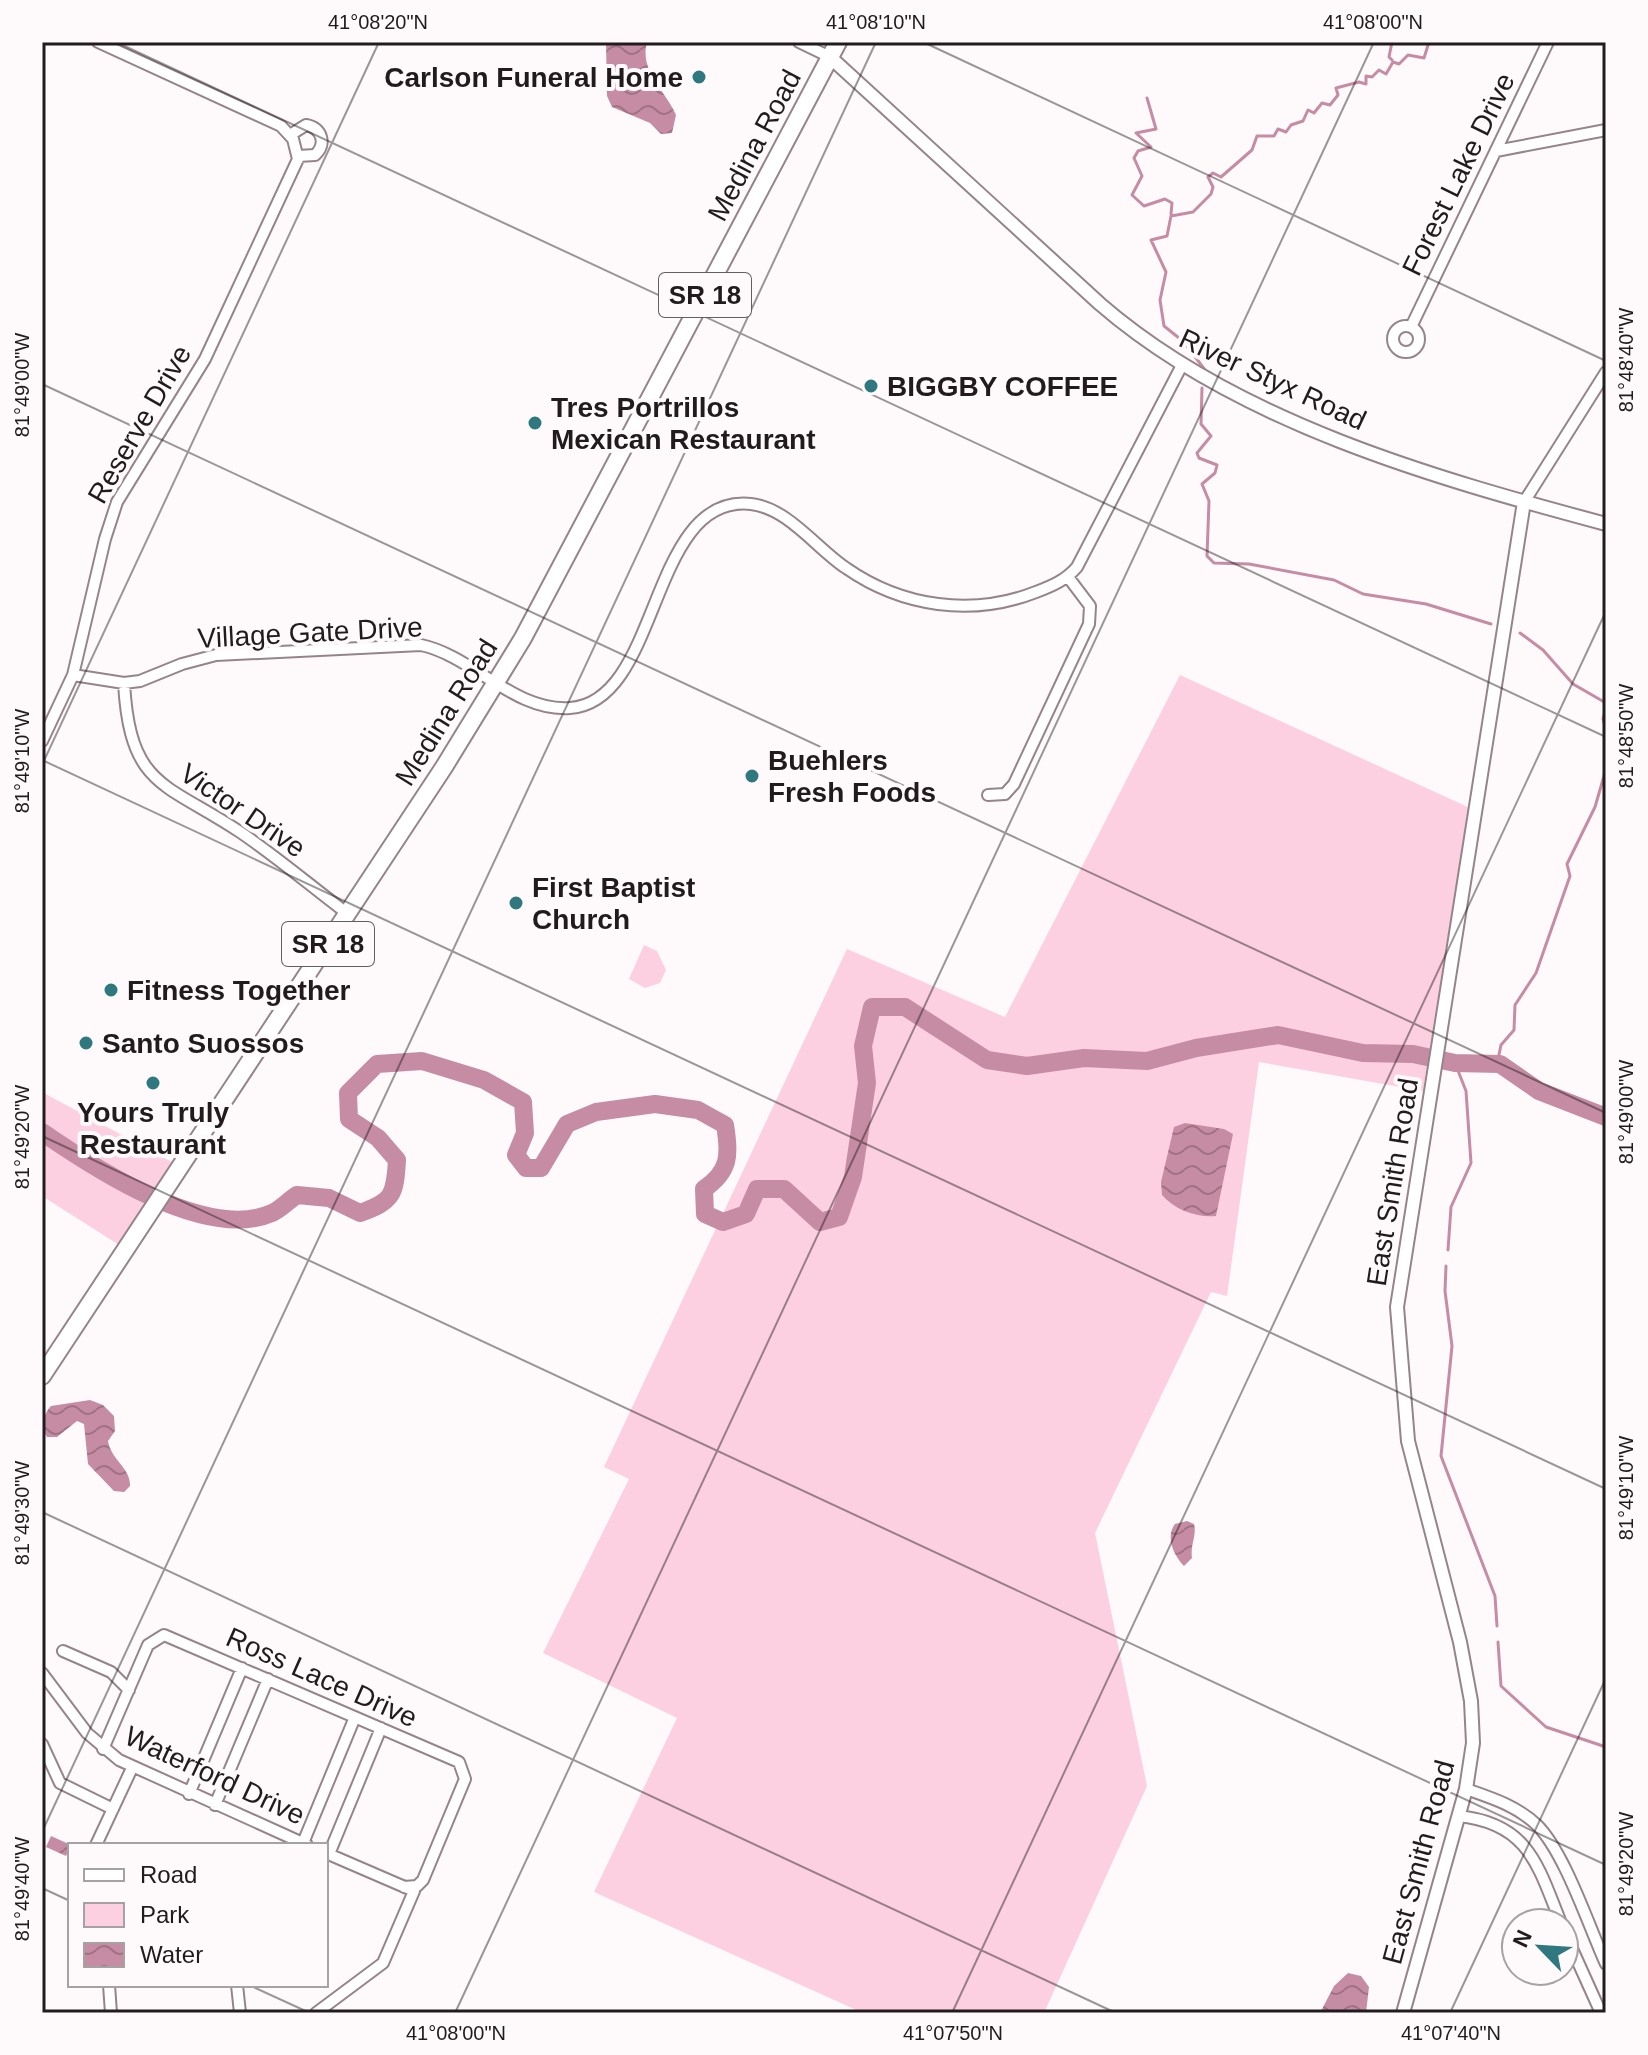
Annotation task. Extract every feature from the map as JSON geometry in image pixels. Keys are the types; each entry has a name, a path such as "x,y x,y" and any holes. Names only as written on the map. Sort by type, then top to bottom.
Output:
{"highway":[{"name":"Medina Road","path":"42,1376 348,914 497,682 548,594 834,50"}],"street":[{"path":"98,42 281,126 292,137 298,156 315,155 322,147 322,137 315,128 306,125 292,137"},
{"path":"799,42 834,50"},
{"name":"Forest Lake Drive","path":"1411,327 1548,42"},
{"name":"River Styx Road","path":"834,50 1100,304 1138,337 1181,367 1412,469 1606,524"},
{"path":"1496,151 1606,130"},
{"name":"Reserve Drive","path":"42,741 73,675 105,539 117,502 205,359 298,156"},
{"path":"988,795 1005,794 1014,784 1089,624 1090,606 1068,577 1089,551 1181,367"},
{"name":"East Smith Road","path":"1403,2013 1466,1789 1473,1743 1471,1701 1460,1642 1408,1441 1397,1307 1524,502 1606,372"},
{"name":"Village Gate Drive","path":"73,675 124,683 140,681 182,664 216,655 407,645 451,654 534,702 553,708 572,708 609,689 619,677 691,532 703,519 728,506 754,504 778,514 846,569 877,587 913,600 973,607 1003,604 1068,577"},
{"name":"Victor Drive","path":"124,683 131,738 156,779 182,801 242,834 348,914"},
{"name":"Ross Lace Drive","path":"129,1690 148,1645 157,1636 170,1636 459,1762 465,1773 464,1782 423,1880 417,1886 404,1887"},
{"path":"63,1651 111,1672 129,1690 103,1749"},
{"path":"189,1794 242,1668"},
{"name":"Waterford Drive","path":"42,1673 103,1749 132,1768 303,1843"},
{"path":"215,1805 268,1679"},
{"path":"305,1843 355,1717"},
{"path":"328,1852 381,1728"},
{"path":"42,1744 60,1783 113,1809"},
{"path":"97,1843 132,1768"},
{"path":"1466,1789 1499,1800 1539,1826 1558,1857 1606,1964"},
{"path":"1458,1816 1488,1821 1521,1843 1538,1862 1555,1907"},
{"name":"Waterford Drive","path":"328,1854 404,1887"},
{"path":"316,2013 383,1963 414,1891 404,1887"},
{"path":"1580,1966 1601,2013"},
{"path":"109,1987 111,2013"},
{"path":"237,1987 240,2013"}],"green space":[{"path":"1180,675 1470,808 1423,1091 1259,1062 1227,1296 1211,1292 1095,1533 1147,1786 1044,2013 863,2013 594,1892 677,1718 543,1653 629,1479 604,1467 847,949 1005,1017"},
{"path":"644,945 657,951 666,970 660,983 645,988 629,979"},
{"path":"42,1092 181,1167 127,1250 42,1196"}],"water":[{"path":"606,42 647,42 650,72 676,115 672,133 661,134 650,123 612,107 607,96"},
{"path":"1185,1123 1224,1129 1233,1134 1216,1216 1187,1212 1162,1195 1161,1182 1174,1127"},
{"path":"90,1400 103,1405 114,1416 115,1431 108,1441 129,1480 130,1486 124,1492 114,1491 88,1464 84,1424 77,1421 57,1437 47,1437 45,1433 43,1421 51,1406"},
{"path":"1187,1521 1194,1524 1195,1532 1192,1558 1184,1566 1174,1552 1171,1535 1175,1524"},
{"path":"51,1836 68,1844 68,1852 66,1856 46,1847"},
{"path":"1348,1973 1361,1976 1369,1987 1366,2013 1320,2013 1334,1986"}],"waterway":[{"path":"1392,42 1389,57 1392,60"},
{"path":"1205,370 1184,342 1164,326 1160,300 1166,272 1151,240 1167,236 1171,216 1193,212 1211,194 1213,187 1208,177 1213,173 1221,177 1252,150 1257,136 1274,136 1278,129 1286,132 1291,125 1303,121 1308,110 1314,113 1322,103 1330,105 1338,95 1336,88 1359,82 1366,84 1366,76 1372,77 1379,70 1386,74 1393,62 1399,64 1408,55 1424,58 1429,42"},
{"path":"1147,98 1156,129 1136,133 1151,147 1138,151 1134,158 1142,176 1132,195 1144,206 1165,199 1172,203 1171,214"},
{"path":"1202,388 1201,424 1211,436 1197,453 1199,458 1217,465 1215,473 1202,484 1209,501 1207,556 1214,563 1249,564 1334,580 1363,594 1426,604 1491,624"},
{"path":"1520,633 1543,650 1573,684 1606,703"},
{"path":"1606,708 1603,719 1606,729"},
{"path":"1497,1064 1501,1045 1514,1030 1515,1005 1536,973 1570,876 1567,864 1595,807 1606,769"},
{"path":"42,1132 120,1181 184,1210 216,1218 245,1219 275,1212 297,1195 329,1198 360,1213 379,1205 390,1195 397,1160 378,1138 349,1119 348,1093 377,1064 422,1061 484,1080 523,1102 525,1133 516,1155 526,1168 541,1168 567,1124 596,1112 655,1104 698,1110 725,1125 727,1145 723,1169 704,1189 705,1214 723,1222 746,1214 757,1189 784,1189 820,1222 839,1217 853,1177 867,1083 863,1046 872,1007 905,1007 987,1060 1027,1066 1084,1058 1147,1061 1196,1048 1278,1035 1363,1053 1413,1054 1455,1063 1500,1064 1539,1091 1606,1117"},
{"path":"1448,1250 1451,1207 1471,1163 1466,1091 1455,1063"},
{"path":"1446,1266 1445,1291 1452,1346 1441,1456 1495,1596 1497,1626"},
{"path":"1498,1642 1501,1686 1546,1727 1606,1747"}],"place":[{"name":"Carlson Funeral Home","path":"699,77"},
{"name":"BIGGBY COFFEE","path":"871,386"},
{"name":"Tres Portrillos Mexican Restaurant","path":"535,423"},
{"name":"Buehlers Fresh Foods","path":"752,776"},
{"name":"First Baptist Church","path":"516,903"},
{"name":"Fitness Together","path":"111,990"},
{"name":"Santo Suossos","path":"86,1043"},
{"name":"Yours Truly Restaurant","path":"153,1083"}]}
